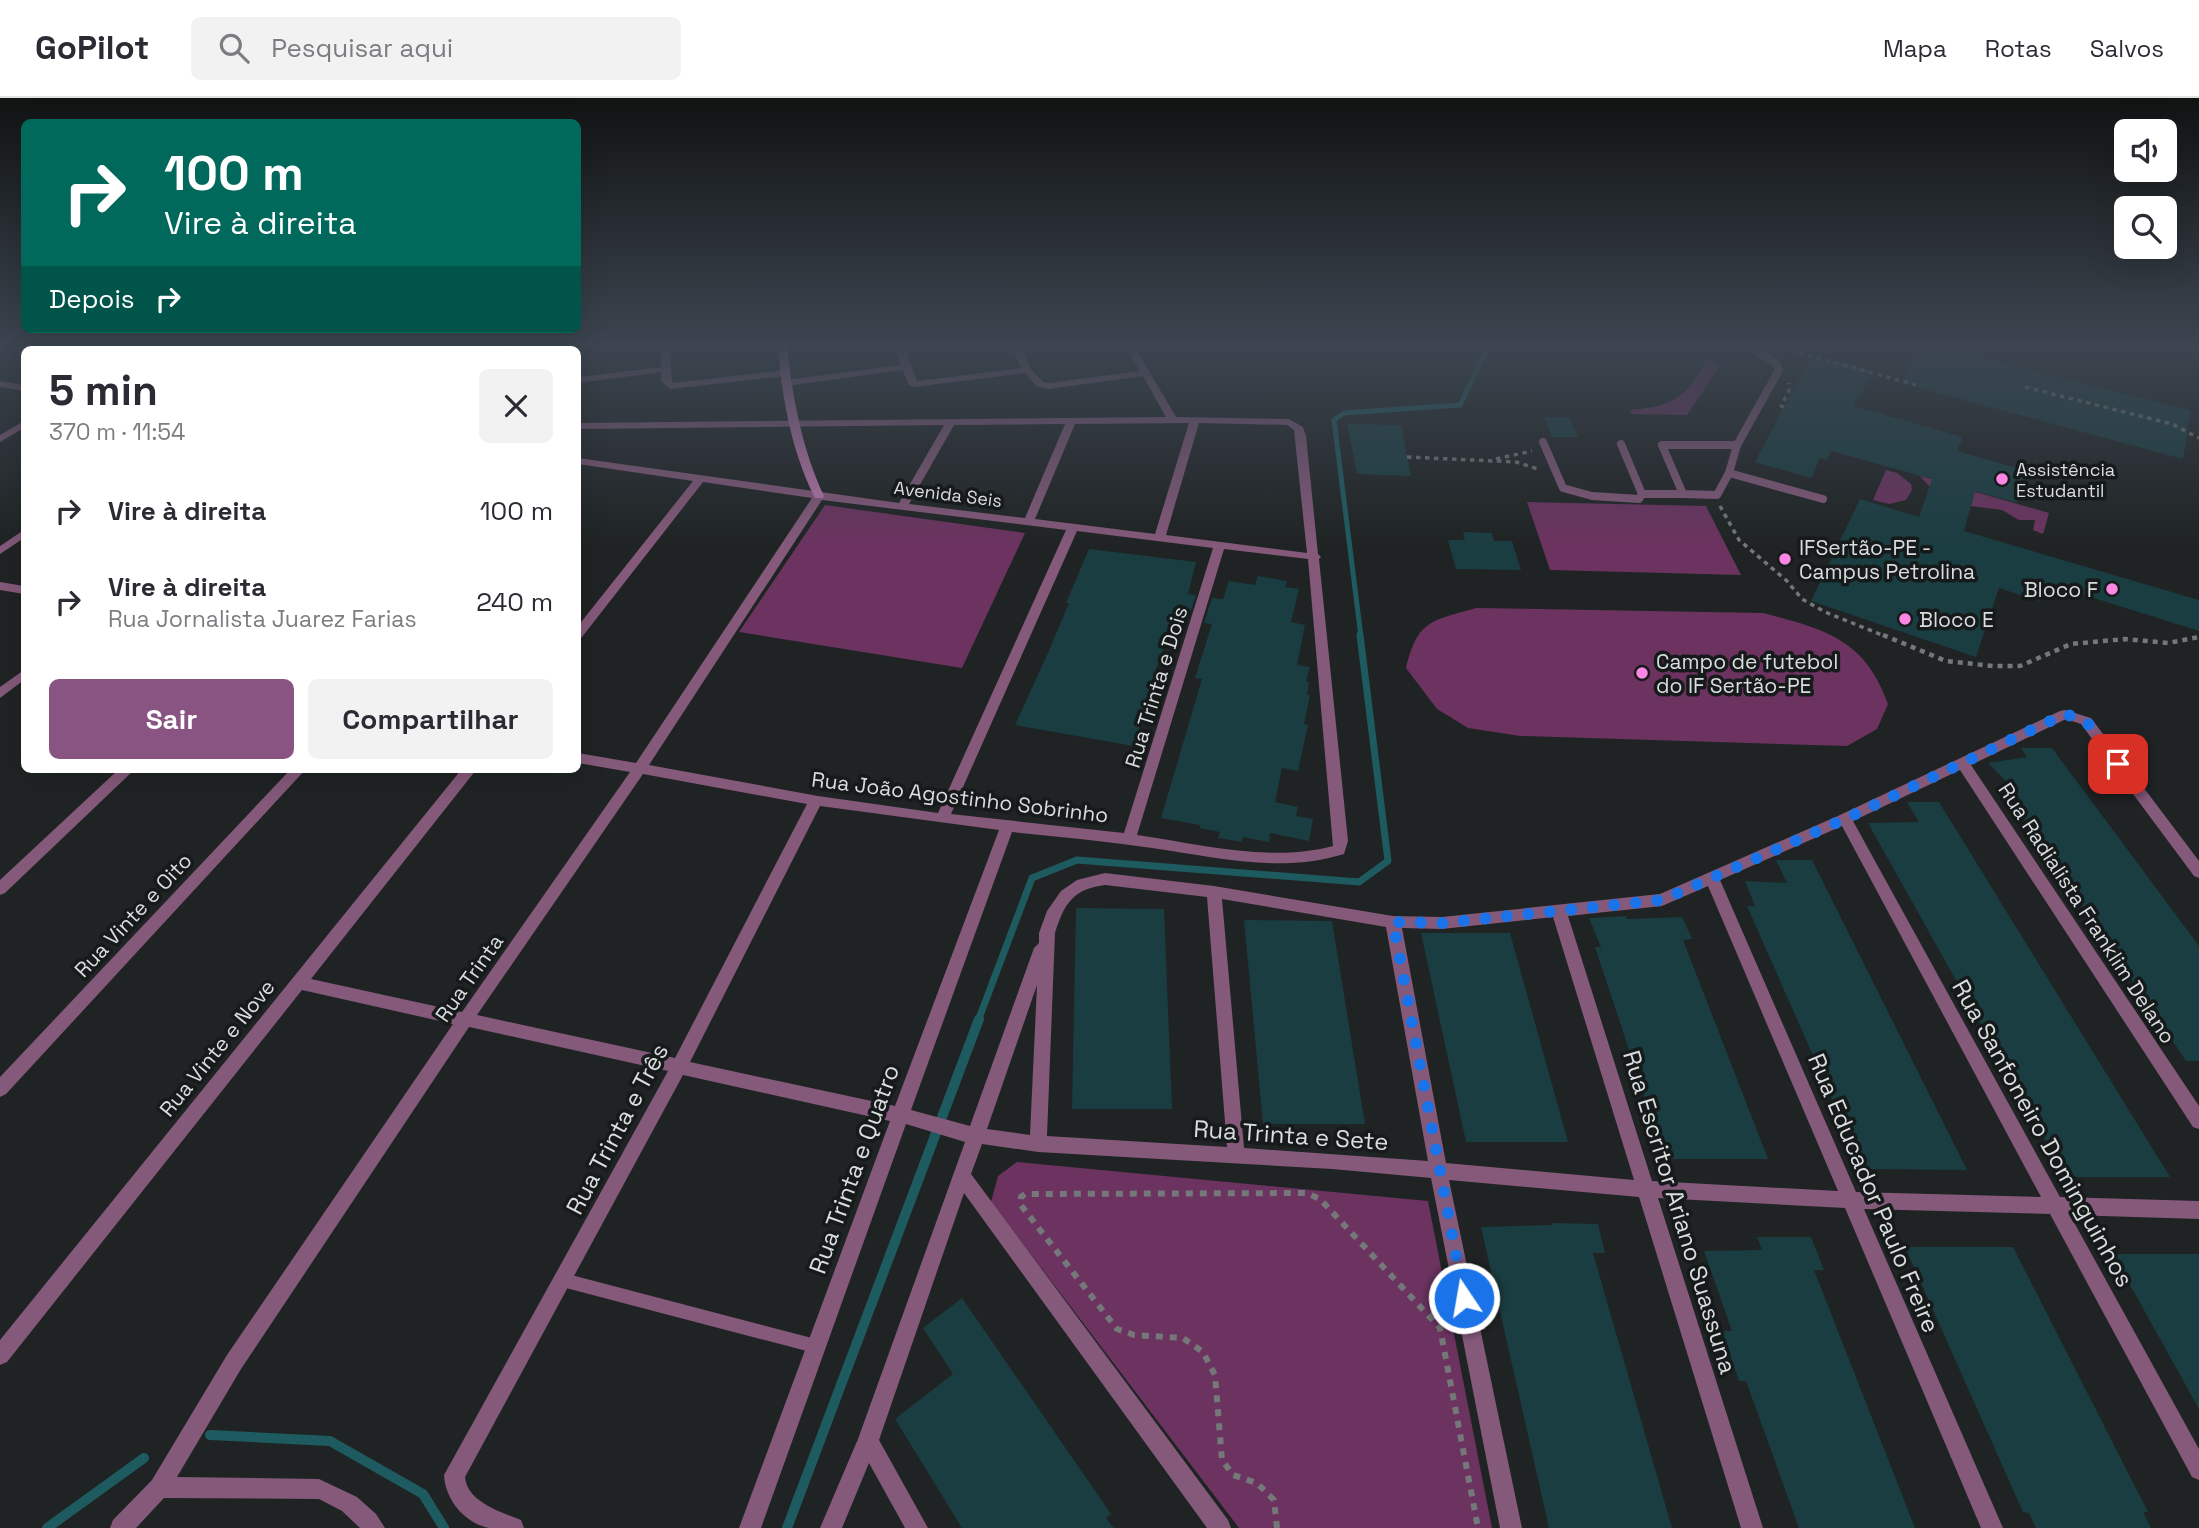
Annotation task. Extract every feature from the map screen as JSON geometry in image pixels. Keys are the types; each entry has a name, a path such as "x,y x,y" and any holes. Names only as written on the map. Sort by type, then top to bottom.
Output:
{"street":[{"path":"792,414 809,478 819,496"},
{"path":"1169,414 1172,420"},
{"path":"1160,537 1195,420"},
{"path":"1028,522 1071,421"},
{"path":"581,426 794,422 1289,422 1299,429 1301,436 1315,557"},
{"path":"903,505 951,422"},
{"path":"0,439 21,426"},
{"name":"Avenida Seis","path":"581,463 819,496 1315,557"},
{"path":"581,630 701,478"},
{"name":"Rua Trinta","path":"121,1528 159,1486 227,1372 465,1020 640,768 819,496"},
{"path":"942,819 1073,527"},
{"path":"0,551 21,535"},
{"name":"Rua Trinta e Dois","path":"1129,839 1219,546"},
{"name":"Rua João Agostinho Sobrinho","path":"581,758 816,801 942,819 1129,839 1267,858 1314,857 1339,850 1342,831 1315,557"},
{"path":"0,586 21,590"},
{"path":"0,694 21,676"},
{"path":"831,1528 868,1441 962,1177 969,1134 1057,904 1089,880 1105,879 1214,892 1393,922 1442,923 1662,900 1845,819 2065,714 2076,715 2086,721 2199,872"},
{"name":"Rua Radialista Franklim Delano","path":"1963,764 2199,1121"},
{"path":"0,889 124,773"},
{"name":"Rua Vinte e Oito","path":"0,1089 295,773"},
{"name":"Rua Vinte e Nove","path":"0,1356 467,773"},
{"name":"Rua Trinta e Três","path":"513,1528 478,1512 460,1497 453,1482 454,1475 679,1067 816,801"},
{"name":"Rua Sanfoneiro Dominguinhos","path":"1845,819 2199,1470"},
{"name":"Rua Trinta e Quatro","path":"750,1528 1007,827"},
{"name":"Rua Educador Paulo Freire","path":"1712,878 1992,1528"},
{"path":"1214,892 1236,1155"},
{"name":"Rua Escritor Ariano Suassuna","path":"1559,911 1752,1528"},
{"path":"1393,922 1438,1170 1511,1528"},
{"path":"1038,1144 1047,933"},
{"path":"298,983 900,1115"},
{"name":"Rua Trinta e Sete","path":"900,1115 969,1134 1038,1144 1236,1155 1645,1189 1849,1200 2199,1210"},
{"path":"962,1177 1220,1528"},
{"path":"868,1441 917,1528"},
{"path":"159,1486 319,1489 337,1494 371,1526"}],"lane":[{"path":"1642,494 1717,495 1729,473 1737,445 1755,414"},
{"path":"1543,442 1563,488 1592,496 1639,499 1642,494"},
{"path":"1621,444 1642,494"},
{"path":"1683,494 1662,445 1737,445"},
{"path":"1729,473 1823,499"},
{"path":"563,1280 815,1346"}],"path":[{"path":"2128,414 2172,425 2199,438"},
{"path":"1407,457 1485,460 1530,453 1543,442"},
{"path":"1717,495 1727,521 1740,540 1779,573 1802,599 1825,612 1946,661 2020,666 2071,644 2125,639 2168,643 2199,636"},
{"path":"1277,1528 1275,1500 1257,1483 1233,1475 1222,1460 1215,1375 1202,1352 1183,1338 1134,1335 1117,1329 1020,1204 1021,1197 1025,1194 1306,1193 1320,1199 1440,1328 1478,1528"}],"shaded area":[{"path":"1632,414 1688,414 1687,415"},
{"path":"1886,470 1897,473 1911,484 1912,490 1906,500 1889,504 1873,500"},
{"path":"1920,476 2049,513 2043,534 2033,530 2035,520 2019,520 2002,510 1971,506 1973,499 1930,487"},
{"path":"1527,502 1706,506 1741,575 1550,570"},
{"path":"825,505 1025,533 962,668 739,632"},
{"name":"Campo de futebol do IF Sertão-PE","path":"1476,608 1763,613 1805,625 1840,640 1855,651 1867,665 1879,682 1888,704 1877,729 1847,746 1520,736 1468,728 1437,709 1406,668 1416,640 1429,624"},
{"path":"1017,1162 1428,1201 1492,1528 1239,1528 991,1202 998,1176"}],"building":[{"path":"1780,414 1880,414 1963,437 1957,451 2024,470 2017,503 1975,491 1964,531 2199,600 2199,631 2046,583 2041,602 1999,588 1976,657 1811,601 1860,499 1919,517 1932,479 1831,451 1827,460 1820,458 1811,478 1755,462"},
{"path":"2016,414 2190,414 2183,459"},
{"path":"1544,417 1570,418 1578,437 1552,437"},
{"path":"1347,424 1401,425 1411,476 1357,474"},
{"path":"1463,532 1492,533 1494,541 1512,541 1521,570 1456,569 1448,540 1465,540"},
{"path":"1089,549 1196,562 1188,594 1196,595 1187,621 1178,620 1169,645 1165,644 1133,746 1015,725 1069,603 1066,603"},
{"path":"1258,576 1287,581 1285,587 1299,589 1291,622 1305,625 1297,665 1310,667 1306,681 1309,682 1307,695 1310,695 1304,724 1308,725 1298,771 1282,768 1275,802 1298,807 1296,816 1313,819 1309,841 1270,833 1269,842 1243,837 1242,842 1218,838 1220,832 1200,828 1200,825 1161,818 1202,679 1195,678 1212,624 1204,623 1212,598 1223,599 1229,581 1255,585"},
{"path":"2021,748 2052,748 2199,946 2199,1061 2186,1061 2002,786 2011,786 1988,763 2027,757"},
{"path":"1907,802 1939,802 2170,1177 2066,1177 1868,823 1919,822"},
{"path":"1776,860 1812,860 1967,1170 1863,1169 1747,906 1755,906 1745,881 1787,883"},
{"path":"1076,908 1164,909 1172,1109 1072,1109"},
{"path":"1626,916 1627,919 1682,917 1692,939 1683,940 1768,1159 1665,1159 1595,947 1601,947 1589,918"},
{"path":"1244,920 1332,921 1365,1124 1263,1124"},
{"path":"1421,933 1510,933 1568,1142 1466,1142"},
{"path":"1553,1223 1598,1224 1605,1253 1593,1253 1672,1528 1549,1528 1481,1227"},
{"path":"1757,1237 1811,1237 1824,1270 1814,1270 1915,1528 1799,1528 1746,1381 1739,1381 1722,1331 1732,1331 1704,1251 1762,1250"},
{"path":"1905,1247 2013,1247 2148,1512 2143,1512 2151,1528 2036,1528 2029,1513 2023,1512"},
{"path":"2111,1254 2199,1254 2199,1409 2134,1292"},
{"path":"962,1298 1111,1514 1106,1518 1114,1528 962,1528 895,1419 953,1374 923,1328"}],"waterway":[{"path":"1343,414 1334,420 1361,637"},
{"path":"978,1021 1032,878 1077,860 1359,882 1388,861 1360,635"},
{"path":"787,1528 979,1019"},
{"path":"210,1435 330,1441 423,1494 444,1528"},
{"path":"47,1528 144,1458"}],"place":[{"name":"Assistência Estudantil","path":"2002,479"},
{"name":"IFSertão-PE - Campus Petrolina","path":"1785,559"},
{"name":"Bloco F","path":"2112,589"},
{"name":"Bloco E","path":"1905,619"},
{"name":"Campo de futebol do IF Sertão-PE","path":"1642,673"}],"route":[{"path":"1464,1298 1393,922 1442,923 1662,900 1845,819 2065,714 2076,715 2086,721 2118,764"}]}
